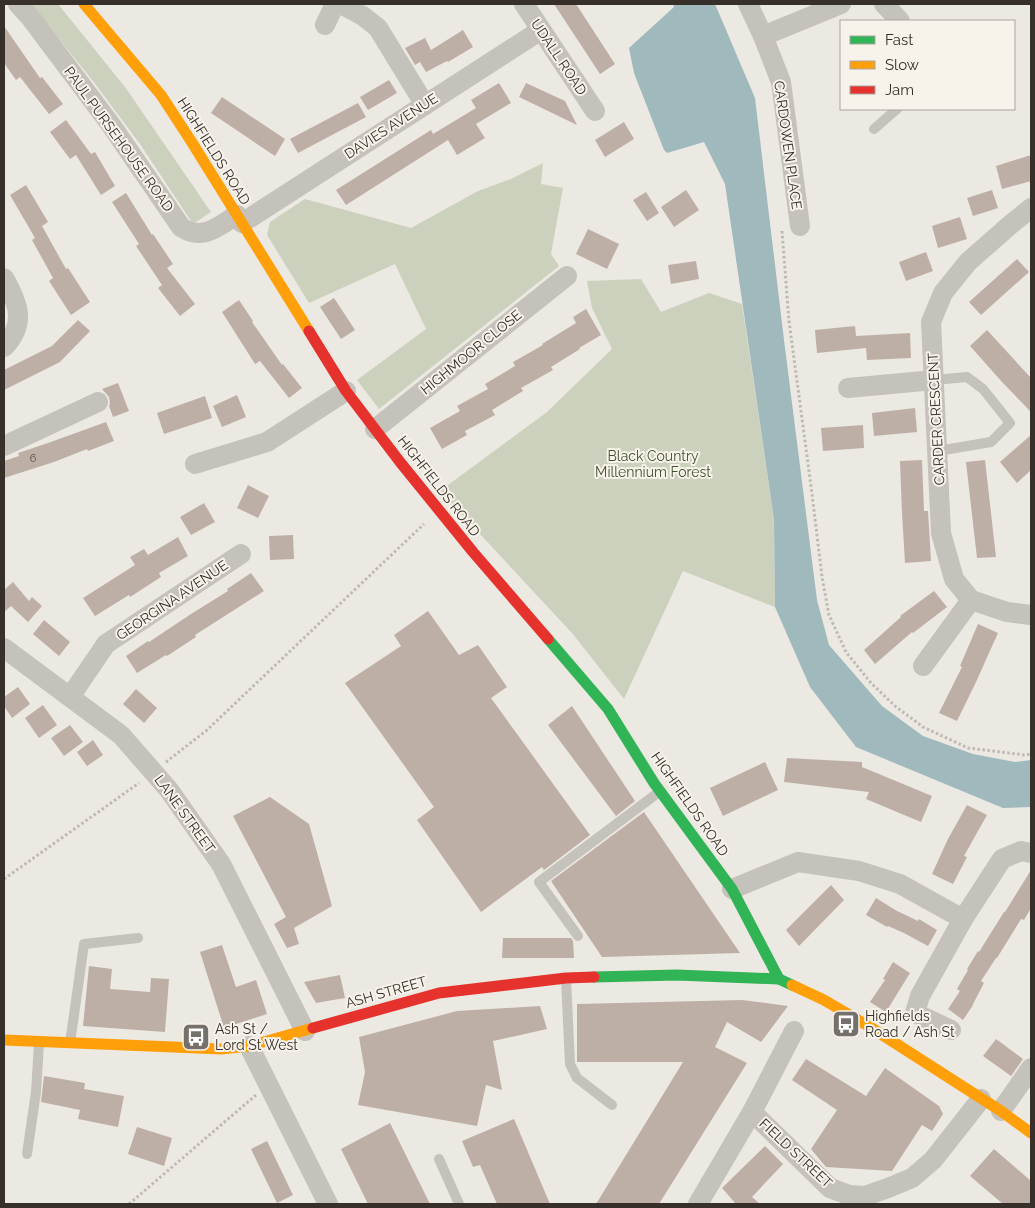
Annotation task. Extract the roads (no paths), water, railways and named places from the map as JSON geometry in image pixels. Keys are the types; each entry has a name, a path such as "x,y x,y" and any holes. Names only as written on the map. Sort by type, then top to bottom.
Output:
{"street":[{"name":"PAUL PURSEHOUSE ROAD","path":"18,4 30,17 111,125 182,227 195,234 206,232 239,219"},
{"name":"HIGHFIELDS ROAD","path":"84,4 161,96 191,141 346,391 473,552 608,709 660,791 732,890 779,979"},
{"path":"325,25 335,4"},
{"path":"341,4 363,16 378,28 425,104"},
{"name":"UDALL ROAD","path":"524,4 595,111"},
{"name":"CARDOWEN PLACE","path":"748,4 781,82 791,226"},
{"path":"763,36 841,4"},
{"path":"884,4 899,20"},
{"name":"DAVIES AVENUE","path":"239,219 541,30"},
{"name":"CARDER CRESCENT","path":"970,600 954,580 942,533 931,322 943,293 968,262 1031,208"},
{"name":"HIGHMOOR CLOSE","path":"375,429 567,276"},
{"path":"4,278 16,302 18,318 14,334 4,347"},
{"path":"848,388 934,380"},
{"path":"195,464 267,442 346,391"},
{"path":"4,446 98,402"},
{"name":"GEORGINA AVENUE","path":"70,697 106,644 241,554"},
{"path":"923,666 970,600 1007,612 1031,615"},
{"name":"LANE STREET","path":"4,648 121,734 170,790 221,864 305,1031"},
{"path":"950,1030 916,1013 920,996 963,919 1002,859 1022,850 1031,853"},
{"path":"732,890 798,862 860,870 900,884 963,919"},
{"name":"ASH STREET","path":"4,1040 221,1049 249,1046 439,992 566,978 677,975 779,979"},
{"path":"779,979 824,1000 870,1027 1002,1111 1031,1133"},
{"path":"698,1204 752,1112 794,1031"},
{"path":"249,1046 321,1202"},
{"path":"1002,1111 1031,1068"},
{"name":"FIELD STREET","path":"752,1112 830,1188 849,1195 865,1196 912,1178 933,1160 981,1099"}],"lane":[{"path":"874,129 896,110"},
{"path":"934,380 968,377 983,389 1010,424 991,442 938,451"},
{"path":"578,936 539,882 660,791"},
{"path":"70,1044 84,944 138,938"},
{"path":"566,978 570,1064 577,1078 612,1105"},
{"path":"28,1154 36,1092 39,1042"},
{"path":"439,1159 459,1204"}],"water":[{"path":"673,4 715,4 755,98 817,600 829,645 882,706 923,736 973,754 1015,762 1031,760 1031,807 1003,808 856,747 810,687 775,607 774,519 725,184 704,142 667,153 664,150 634,73 629,48 674,7"}],"place":[{"name":"Highfields Road / Ash St","path":"846,1024"},
{"name":"Ash St / Lord St West","path":"196,1037"}],"park label":[{"name":"Black Country Millennium Forest","path":"653,464"}]}
